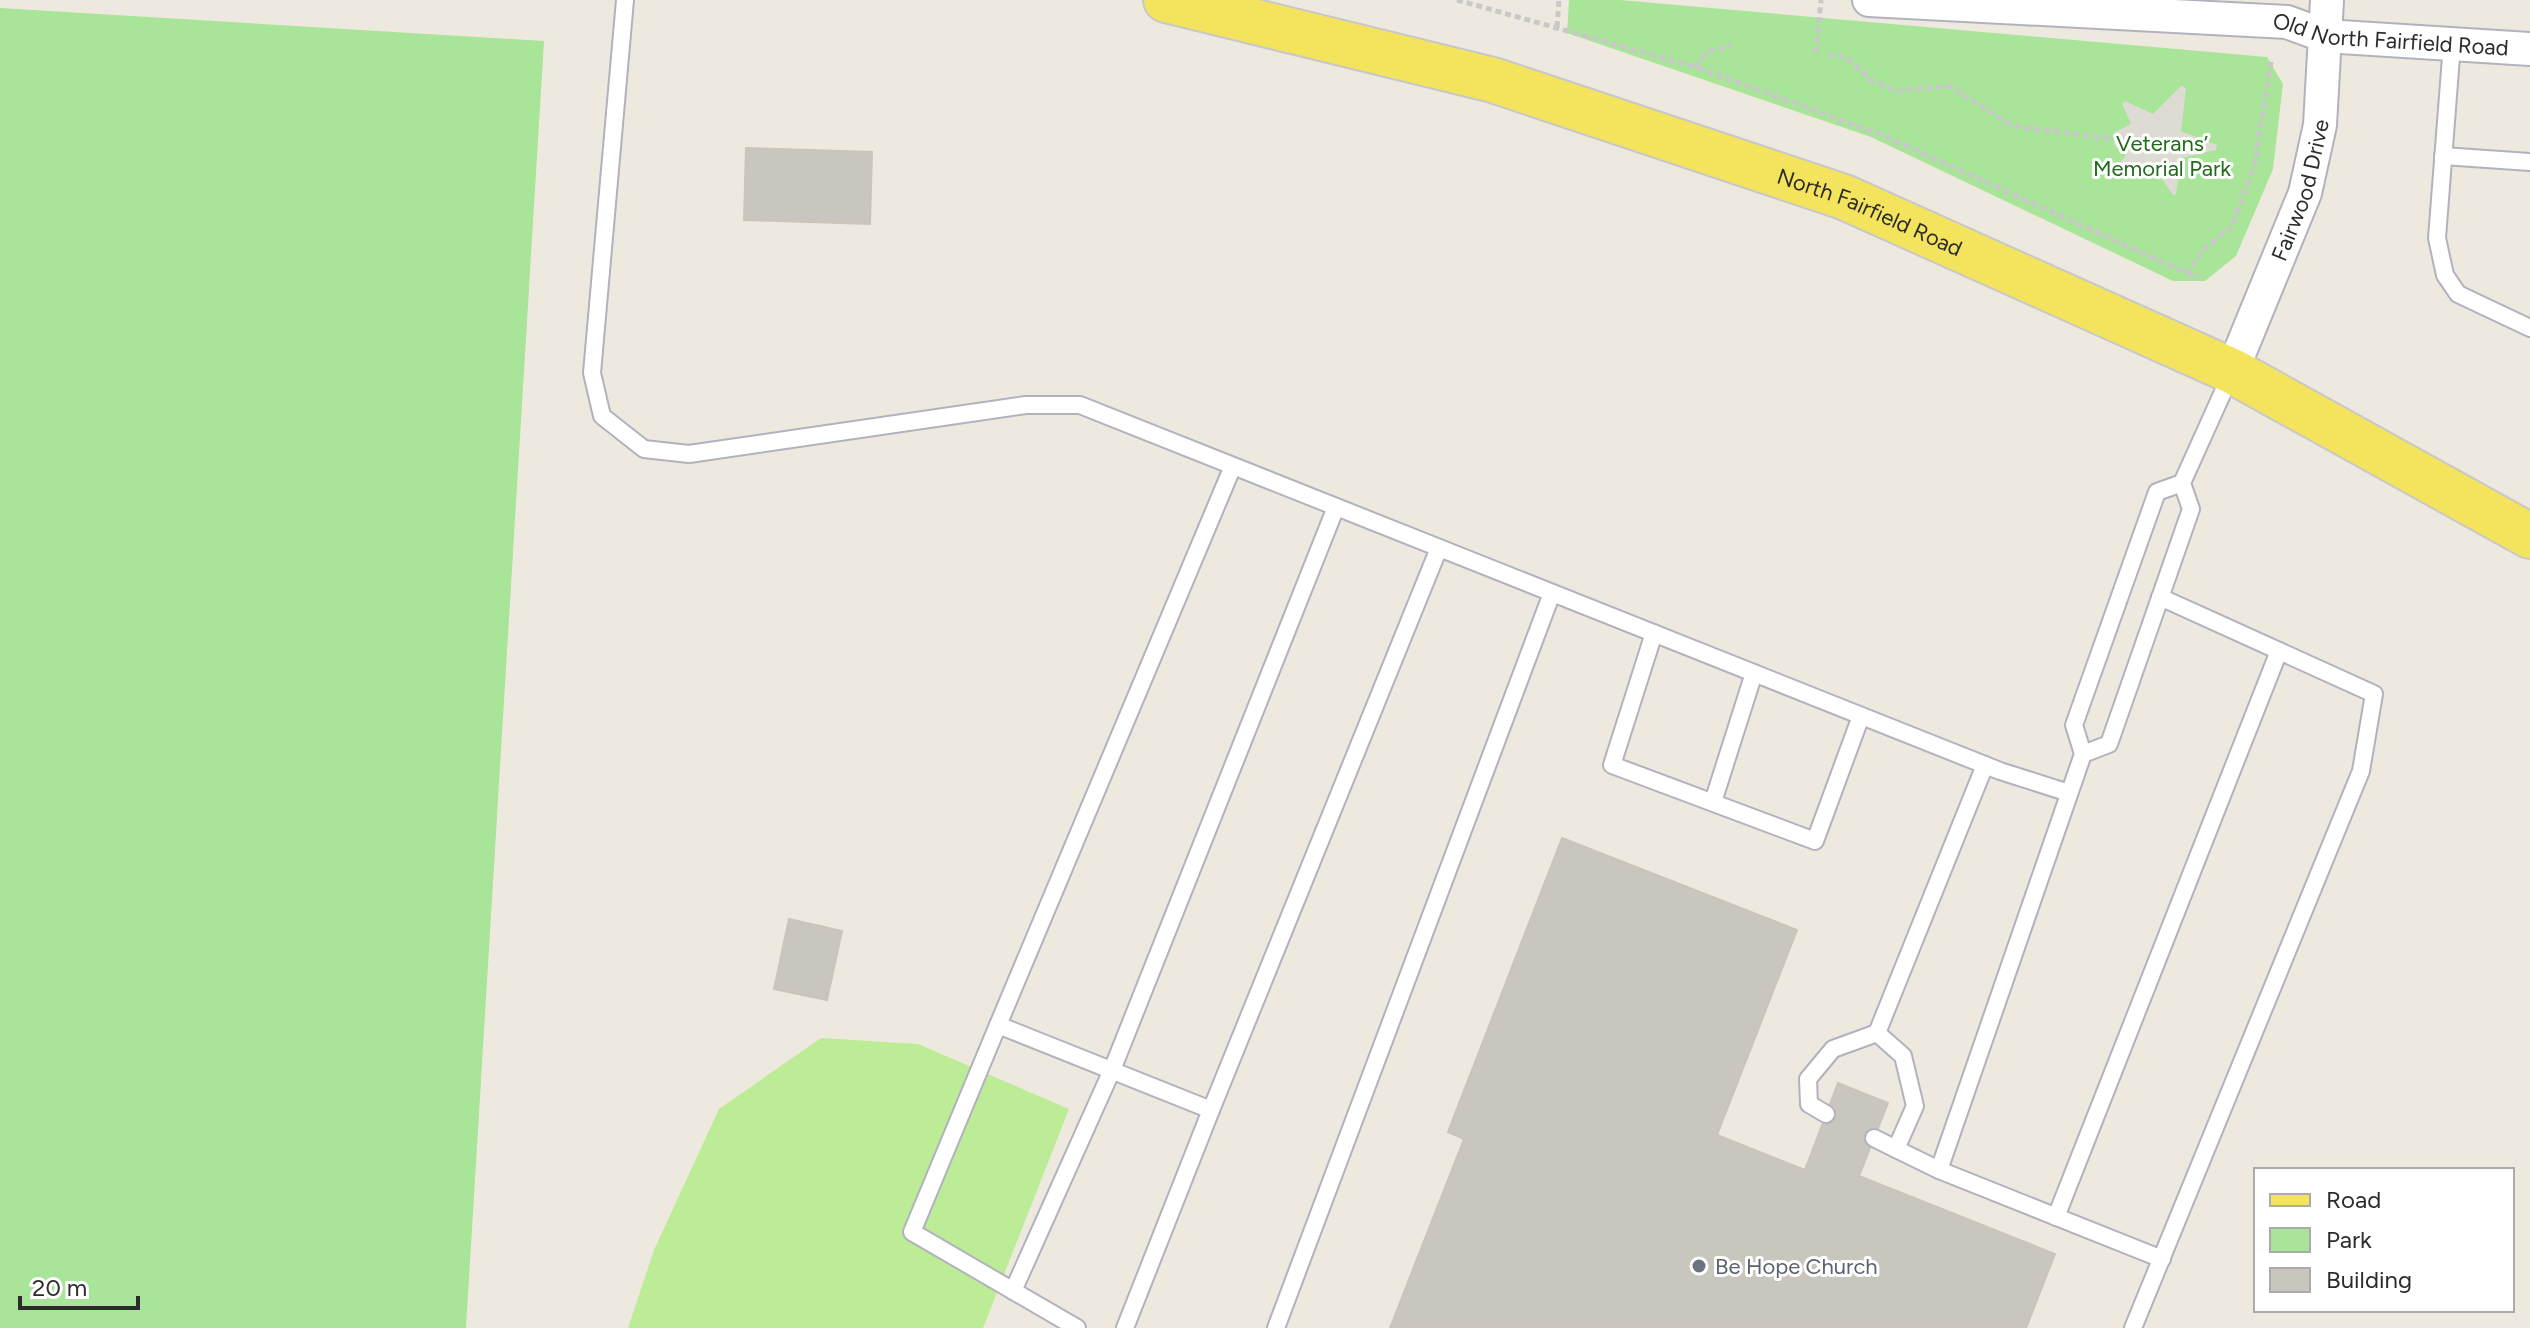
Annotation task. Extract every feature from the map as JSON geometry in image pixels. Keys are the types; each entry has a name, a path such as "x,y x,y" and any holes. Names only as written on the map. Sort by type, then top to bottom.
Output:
{"main road":[{"name":"North Fairfield Road","path":"1166,0 1493,80 1844,197 2232,371 2530,536"}],"street":[{"name":"Old North Fairfield Road","path":"1869,0 2287,22 2325,36 2530,49"},
{"name":"Fairwood Drive","path":"2232,371 2305,193 2320,125 2327,0"}],"lane":[{"path":"625,0 592,373 602,416 644,449 689,454 1026,405 1080,405 1985,765 2069,793"},
{"path":"2452,44 2437,238 2445,275 2458,294 2530,328"},
{"path":"2443,156 2530,162"},
{"path":"2083,754 2109,744 2191,509 2182,483 2232,371"},
{"path":"1077,1328 912,1232 1233,466"},
{"path":"1939,1170 2083,754 2074,725 2157,492 2182,483"},
{"path":"1013,1291 1112,1070 1336,507"},
{"path":"1125,1328 1439,548"},
{"path":"1276,1328 1552,593"},
{"path":"2133,1328 2361,771 2374,694 2160,597"},
{"path":"1654,633 1612,765 1815,841 1861,716"},
{"path":"2056,1217 2279,651"},
{"path":"1713,802 1754,673"},
{"path":"1826,1114 1809,1104 1808,1079 1833,1049 1877,1033 1985,765"},
{"path":"998,1025 1211,1110"},
{"path":"1877,1033 1903,1056 1915,1106 1896,1149"},
{"path":"1874,1138 1939,1170 2162,1259"}],"path":[{"path":"1457,0 1696,67 1882,135 2200,278"},
{"path":"1557,27 1559,0"},
{"path":"1816,53 1821,0"},
{"path":"1696,67 1703,55 1713,48 1731,45"},
{"path":"1828,55 1845,56 1871,80 1897,91 1950,86 2013,126 2114,139"},
{"path":"2187,273 2205,248 2232,226 2254,167 2271,62"}],"green space":[{"name":"Veterans’ Memorial Park","path":"1569,0 1620,0 2267,57 2283,84 2273,169 2236,256 2205,281 2173,281 1871,137 1567,33"},
{"path":"0,8 544,41 466,1328 0,1328"},
{"path":"821,1038 918,1044 1069,1109 983,1328 628,1328 654,1250 719,1109"}],"shaded area":[{"path":"2181,86 2186,88 2181,131 2217,145 2216,150 2181,158 2176,194 2173,195 2152,164 2117,172 2126,155 2114,145 2114,139 2115,132 2131,124 2122,103 2125,101 2153,114"}],"building":[{"path":"746,148 872,152 870,224 744,220"},
{"path":"1562,838 1797,930 1717,1135 1805,1170 1838,1083 1888,1103 1859,1176 2055,1254 2026,1328 1390,1328 1464,1139 1448,1132"},
{"path":"789,919 842,931 827,1000 774,989"}],"place":[{"name":"Be Hope Church","path":"1699,1266"}]}
